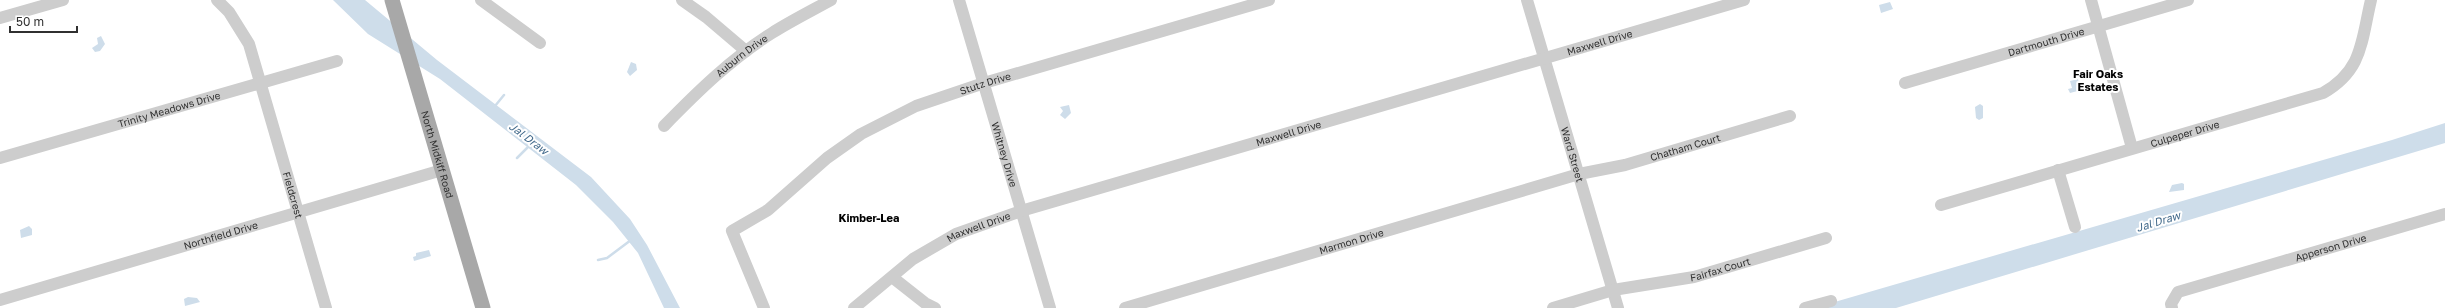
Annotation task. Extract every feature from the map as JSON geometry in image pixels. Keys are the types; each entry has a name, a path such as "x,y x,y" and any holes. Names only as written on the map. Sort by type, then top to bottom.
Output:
{"main road":[{"name":"North Midkiff Road","path":"392,2 483,308"}],"street":[{"path":"0,18 63,0"},
{"name":"Fieldcrest","path":"216,0 229,12 249,44 326,308"},
{"path":"481,0 540,43"},
{"path":"682,0 706,17 746,51"},
{"name":"Auburn Drive","path":"664,126 704,85 746,51 772,32 831,0"},
{"name":"Whitney Drive","path":"959,0 1050,308"},
{"name":"Stutz Drive","path":"764,308 732,231 768,210 827,158 861,134 916,106 984,83 1269,0"},
{"name":"Ward Street","path":"1527,0 1618,308"},
{"name":"Maxwell Drive","path":"854,308 914,259 956,234 1021,212 1744,0"},
{"path":"2091,0 2132,148"},
{"name":"Dartmouth Drive","path":"1905,83 2188,0"},
{"name":"Culpeper Drive","path":"1941,205 2323,93 2339,84 2349,74 2358,56 2371,0"},
{"name":"Trinity Meadows Drive","path":"0,158 337,61"},
{"name":"Chatham Court","path":"1579,174 1625,165 1790,116"},
{"name":"Northfield Drive","path":"0,300 442,170"},
{"path":"2058,170 2074,228"},
{"name":"Marmon Drive","path":"1125,308 1579,174"},
{"name":"Apperson Drive","path":"2172,308 2171,304 2178,292 2217,282 2445,214"},
{"name":"Fairfax Court","path":"1553,308 1612,290 1694,277 1826,238"},
{"path":"892,277 925,304 935,308"},
{"path":"1805,308 1831,301"}],"water":[{"name":"Jal Draw","path":"333,0 365,0 437,60 591,177 630,219 647,245 680,308 664,308 638,253 613,222 576,185 440,79 368,34"},
{"path":"1890,2 1893,9 1881,13 1879,5"},
{"path":"101,36 105,44 100,51 95,52 92,48 98,44 97,38"},
{"path":"631,62 636,64 637,70 630,76 627,72"},
{"path":"2078,79 2080,87 2084,86 2085,89 2070,93 2068,89 2072,88 2070,81"},
{"path":"1980,104 1983,106 1983,118 1979,120 1976,118 1975,107"},
{"path":"1069,105 1071,113 1065,119 1060,115 1063,111 1060,107"},
{"name":"Jal Draw","path":"2445,123 2445,143 1896,308 1814,308 2392,140"},
{"path":"2184,184 2184,190 2169,192 2172,185"},
{"path":"29,226 32,229 32,235 21,238 20,230"},
{"path":"429,250 431,256 414,261 413,257 416,256 416,253"},
{"path":"188,297 197,298 200,302 185,306 184,299"}],"waterway":[{"path":"495,106 504,95"},
{"name":"Jal Draw","path":"517,158 529,146"},
{"path":"598,260 607,258 631,240"}],"district":[{"name":"Fair Oaks Estates","path":"2098,79"},
{"name":"Kimber-Lea","path":"869,217"}]}
